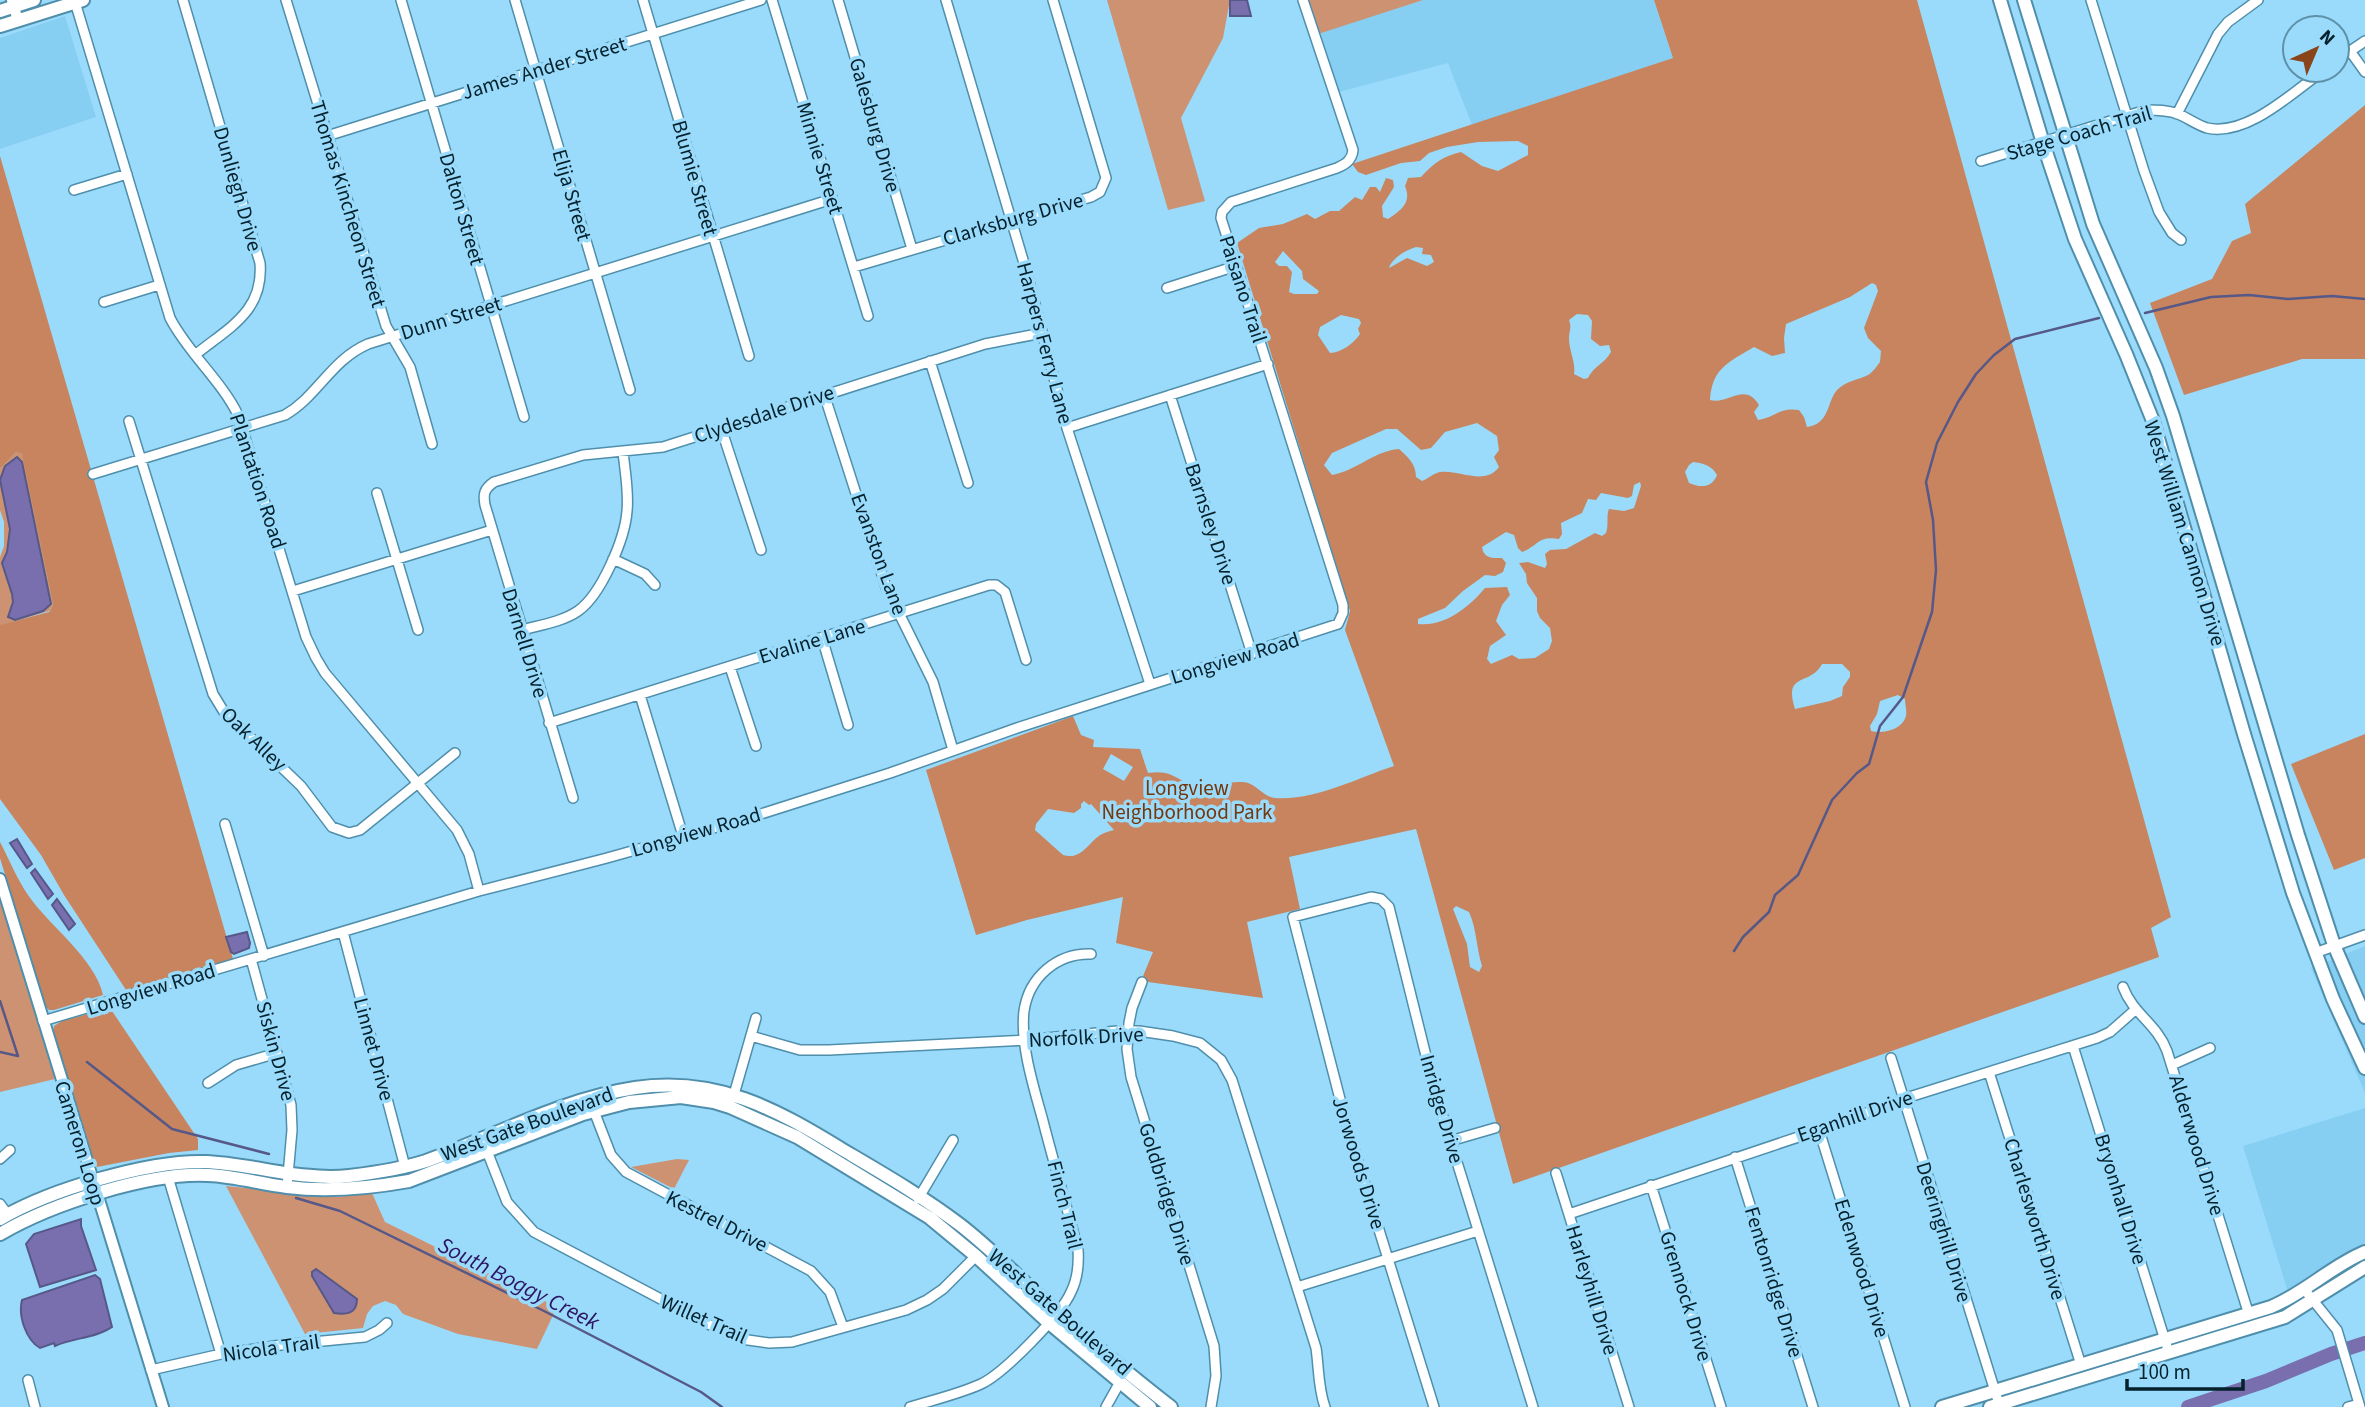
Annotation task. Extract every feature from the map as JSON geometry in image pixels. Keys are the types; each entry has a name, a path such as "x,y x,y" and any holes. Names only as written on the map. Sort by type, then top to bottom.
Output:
{"main road":[{"path":"0,11 13,3 34,0"},
{"name":"West William Cannon Drive","path":"2000,0 2075,239 2140,388 2169,474 2293,893 2315,953 2365,1068"},
{"name":"West William Cannon Drive","path":"2024,0 2093,224 2156,368 2190,468 2298,835 2334,945 2365,1017"},
{"path":"0,26 79,1"},
{"path":"2169,474 2190,468"},
{"name":"West Gate Boulevard","path":"0,1234 36,1215 149,1167 203,1162 289,1173 344,1176 405,1167 578,1101 634,1088 680,1086 778,1111 986,1246 1053,1317 1150,1407"},
{"name":"West Gate Boulevard","path":"3,1213 42,1199 168,1177 210,1175 287,1187 346,1188 399,1182 594,1111 629,1102 681,1097 732,1101"},
{"name":"West Gate Boulevard","path":"916,1202 975,1256 1171,1407"},
{"path":"1942,1407 2081,1366 2284,1317 2339,1266 2365,1252"},
{"path":"1994,1406 2308,1295 2365,1267"}],"street":[{"name":"Dunliegh Drive","path":"183,0 261,273 258,292 249,309 195,355"},
{"name":"Thomas Kincheon Street","path":"286,0 390,337 410,367 432,444"},
{"name":"Dalton Street","path":"401,0 524,417"},
{"name":"Elija Street","path":"515,0 630,390"},
{"name":"Blumie Street","path":"643,0 749,356"},
{"name":"James Ander Street","path":"327,136 761,0"},
{"name":"Minnie Street","path":"772,0 868,316"},
{"name":"Galesburg Drive","path":"838,0 912,249"},
{"name":"Harpers Ferry Lane","path":"946,0 1012,220 1066,428 1150,684"},
{"name":"Clarksburg Drive","path":"854,267 1096,195 1105,184 1106,178 1053,0"},
{"name":"Paisano Trail","path":"1304,0 1353,155 1348,162 1337,168 1246,196 1226,206 1221,218 1343,604 1340,620"},
{"path":"2091,0 2159,212 2172,233 2181,240"},
{"path":"2176,114 2218,34 2228,22 2258,0"},
{"name":"Plantation Road","path":"79,1 170,318 233,405 243,428 306,637 325,673 462,839 479,891"},
{"path":"13,3 18,21"},
{"path":"2351,52 2365,72"},
{"name":"Stage Coach Trail","path":"1981,161 2146,110 2176,114 2203,127 2233,129 2256,119 2305,84"},
{"path":"74,190 127,174"},
{"name":"Dunn Street","path":"93,474 292,411 345,356 368,344 832,199"},
{"path":"1167,288 1236,266"},
{"path":"104,302 159,285"},
{"name":"Clydesdale Drive","path":"486,488 494,482 583,455 663,447 985,344 1042,333"},
{"path":"930,361 968,484"},
{"path":"1066,428 1268,364"},
{"name":"Evanston Lane","path":"824,394 886,587 933,682 953,750"},
{"name":"Barnsley Drive","path":"1170,395 1252,653"},
{"path":"129,421 141,459"},
{"path":"721,428 761,550"},
{"path":"522,630 557,621 579,610 600,588 613,559 627,513 623,452"},
{"name":"Oak Alley","path":"141,459 208,682 224,712 290,773 337,831 349,833 360,830 418,783"},
{"name":"Darnell Drive","path":"486,488 485,505 492,530 573,798"},
{"path":"377,493 418,630"},
{"path":"293,591 492,530"},
{"path":"613,559 645,574 655,585"},
{"name":"Evaline Lane","path":"549,723 996,585 1005,592 1026,660"},
{"name":"Longview Road","path":"43,1021 479,891 683,836 890,773 1150,684 1335,626 1340,620"},
{"path":"822,638 848,725"},
{"path":"730,667 756,746"},
{"path":"640,695 683,836"},
{"path":"418,783 454,753"},
{"path":"225,824 264,956"},
{"name":"Cameron Loop","path":"0,879 163,1407"},
{"name":"Inridge Drive","path":"1293,917 1371,897 1376,897 1389,907 1434,1088 1533,1407"},
{"name":"Jorwoods Drive","path":"1293,917 1339,1101 1434,1407"},
{"name":"Linnet Drive","path":"343,932 405,1167"},
{"path":"2315,953 2365,935"},
{"name":"Finch Trail","path":"910,1407 992,1378 1011,1362 1053,1317 1071,1292 1079,1264 1032,1082 1026,1040 1025,1005 1039,976 1067,957 1091,954"},
{"name":"Siskin Drive","path":"251,959 291,1105 292,1129 287,1187"},
{"name":"Goldbridge Drive","path":"1142,982 1132,1008 1128,1059 1131,1077 1214,1346 1216,1376 1211,1407"},
{"name":"Alderwood Drive","path":"2123,987 2135,1010 2160,1034 2172,1065 2249,1315"},
{"name":"Eganhill Drive","path":"1569,1214 1819,1130 1903,1098 2104,1035 2135,1010"},
{"path":"732,1101 755,1018"},
{"name":"Norfolk Drive","path":"751,1036 800,1050 1026,1040 1129,1031 1173,1036 1200,1043 1221,1060 1232,1080 1316,1348 1321,1395 1325,1407"},
{"name":"Bryonhall Drive","path":"2073,1046 2167,1347"},
{"path":"2172,1065 2210,1048"},
{"path":"208,1083 236,1065 277,1053"},
{"name":"Deeringhill Drive","path":"1891,1058 1995,1391 1994,1406"},
{"name":"Charlesworth Drive","path":"1989,1072 2081,1366"},
{"name":"Kestrel Drive","path":"594,1111 611,1154 626,1172 811,1271 830,1292 844,1327"},
{"path":"1450,1141 1495,1128"},
{"name":"Edenwood Drive","path":"1819,1130 1905,1407"},
{"name":"Willet Trail","path":"481,1138 507,1202 534,1233 741,1339 778,1343 809,1338 906,1310 943,1289 975,1256"},
{"path":"916,1202 953,1140"},
{"path":"0,1159 10,1150"},
{"name":"Fentonridge Drive","path":"1735,1157 1813,1407"},
{"name":"Harleyhill Drive","path":"1556,1173 1629,1407"},
{"path":"168,1177 221,1354"},
{"name":"Grennock Drive","path":"1651,1185 1721,1407"},
{"path":"1297,1286 1478,1231"},
{"path":"2308,1295 2337,1330 2359,1405 2348,1407"},
{"name":"Nicola Trail","path":"151,1370 221,1354 365,1337 387,1323"},
{"path":"28,1380 33,1406"},
{"path":"1106,1407 1120,1382"}],"shaded area":[{"path":"1107,0 1230,0 1223,38 1181,118 1205,201 1168,210"},
{"path":"1230,0 1247,0 1251,16 1230,16"},
{"path":"1303,0 1423,0 1315,35"},
{"path":"1423,0 1654,0 1673,58 1472,125 1448,63 1339,92 1320,32"},
{"path":"65,16 96,117 0,149 0,38"},
{"path":"16,452 22,454 24,460 53,605 49,611 0,625 0,557 4,546 4,522 0,510 0,469"},
{"path":"17,457 22,462 51,604 43,611 15,620 8,617 13,602 2,563 7,552 10,529 0,480 5,466"},
{"path":"17,839 32,864 27,868 10,843"},
{"path":"35,869 53,894 48,899 31,873"},
{"path":"0,894 55,1079 0,1092"},
{"path":"57,899 75,924 69,930 52,905"},
{"path":"247,932 249,948 234,954 231,952 226,937"},
{"path":"2365,946 2365,1093 2311,968"},
{"path":"2365,1108 2365,1246 2330,1263 2288,1292 2243,1146"},
{"path":"677,1159 689,1160 674,1189 631,1167"},
{"path":"226,1186 336,1197 372,1193 385,1222 557,1307 537,1349 458,1334 403,1314 396,1305 385,1301 373,1306 367,1314 363,1328 305,1334"},
{"path":"81,1219 96,1270 40,1287 26,1244 34,1234"},
{"path":"316,1269 357,1299 353,1311 334,1313 312,1276"},
{"path":"95,1275 100,1279 112,1327 55,1346 54,1343 40,1348 35,1344 24,1327 22,1300"}],"green space":[{"name":"Longview Neighborhood Park","path":"1654,0 1917,0 2171,917 2151,928 2159,957 1513,1184 1416,829 1289,857 1300,909 1247,922 1263,998 1141,981 1153,952 1116,943 1123,897 976,935 926,770 1073,716 1081,735 1094,740 1093,747 1140,749 1148,773 1165,773 1199,786 1247,783 1275,798 1305,796 1336,788 1394,766 1345,630 1350,611 1237,243 1259,228 1283,224 1307,214 1315,219 1330,211 1339,211 1355,197 1362,200 1370,187 1376,187 1380,192 1386,178 1393,180 1394,187 1382,206 1383,217 1388,219 1406,202 1405,186 1408,178 1421,177 1444,158 1461,152 1482,166 1498,171 1528,155 1528,146 1518,141 1478,142 1447,147 1429,153 1420,161 1401,163 1366,175 1358,172 1352,164 1673,58","holes":["1423,248 1422,254 1431,255 1434,262 1427,266 1407,258 1389,268 1396,258 1408,250","1283,251 1302,271 1303,279 1319,291 1317,294 1289,292 1292,272 1287,266 1279,266 1275,262","1872,283 1876,285 1878,291 1864,328 1868,338 1881,351 1880,362 1868,375 1837,390 1820,421 1807,427 1799,410 1792,409 1758,420 1754,412 1759,405 1748,395 1710,400 1714,380 1723,367 1754,347 1772,356 1785,353 1786,324 1850,297","1577,314 1588,315 1592,321 1591,339 1600,346 1609,345 1611,352 1588,378 1574,374 1569,343 1569,320","1341,315 1359,319 1360,334 1351,344 1330,353 1318,335 1320,327","1477,423 1497,436 1499,450 1494,457 1499,467 1487,476 1441,472 1422,481 1416,477 1411,461 1399,449 1381,453 1349,470 1332,475 1324,465 1332,453 1386,429 1397,429 1421,450 1431,448 1445,432","1693,462 1713,469 1717,475 1706,486 1689,483 1685,472","1640,482 1634,508 1624,511 1609,509 1607,530 1602,536 1595,533 1566,549 1550,550 1545,554 1545,568 1528,562 1519,563 1537,598 1540,618 1550,628 1552,641 1549,649 1535,658 1519,659 1512,655 1491,664 1487,659 1490,646 1506,635 1496,621 1502,605 1510,595 1507,587 1485,588 1472,602 1447,619 1418,624 1418,619 1445,608 1485,575 1495,576 1503,572 1506,563 1502,558 1487,556 1482,547 1506,532 1514,535 1522,552 1547,538 1559,539 1562,534 1561,523 1582,513 1588,499 1596,500 1601,493 1628,498 1632,496 1634,485","1822,664 1842,664 1850,672 1842,696 1795,709 1792,689 1817,671","1898,695 1905,699 1906,716 1901,725 1881,732 1871,731 1870,726 1880,701","1111,754 1133,767 1124,781 1103,769","1084,801 1091,804 1114,830 1097,837 1080,853 1063,855 1035,830 1036,824 1048,809 1074,813 1081,808","1456,906 1469,912 1472,919 1482,966 1479,972 1470,967 1467,944 1453,909"]},
{"path":"2365,105 2365,359 2302,359 2184,395 2150,303 2212,279 2232,241 2251,233 2245,204"},
{"path":"0,156 233,959 128,993 41,855 0,799 0,625 49,612 53,605 22,454 16,452 0,469"},
{"path":"2365,734 2365,858 2334,870 2291,764"},
{"path":"0,842 28,895 91,968 103,995 54,1010 49,1010 44,1005 0,858"},
{"path":"110,1008 198,1139 198,1150 97,1167 88,1150 53,1035 54,1026 62,1021"}],"waterway":[{"path":"2145,313 2211,297 2249,295 2288,299 2332,296 2365,299"},
{"path":"1734,951 1743,937 1769,912 1775,895 1798,875 1832,800 1869,764 1880,726 1903,697 1932,612 1936,570 1933,520 1926,482 1937,443 1958,402 1976,374 1994,355 2015,339 2099,318"},
{"path":"0,1001 18,1056 0,1052"},
{"name":"South Boggy Creek","path":"87,1062 172,1129 269,1154"},
{"name":"South Boggy Creek","path":"296,1198 340,1211 544,1311 701,1392 722,1407"},
{"path":"2188,1407 2365,1343"}]}
